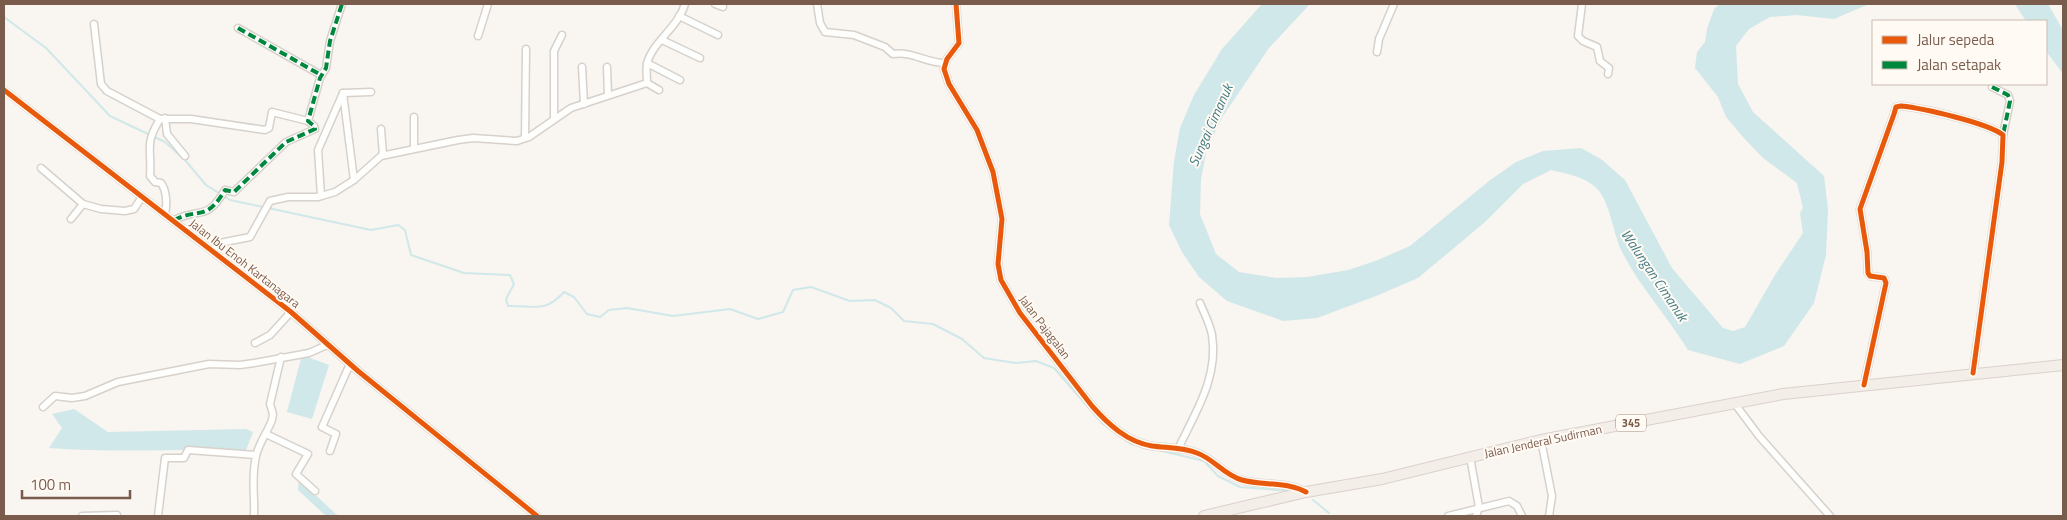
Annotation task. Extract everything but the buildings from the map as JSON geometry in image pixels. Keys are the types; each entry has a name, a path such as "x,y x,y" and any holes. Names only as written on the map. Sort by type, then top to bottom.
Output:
{"main road":[{"name":"Jalan Jenderal Sudirman","path":"1204,516 1306,492 1382,479 1541,440 1783,394 2063,364"}],"street":[{"path":"308,121 321,75 326,68 330,41 342,4"},
{"path":"478,36 488,4"},
{"path":"647,84 647,63 662,40 672,29 685,4"},
{"path":"715,4 723,7"},
{"path":"817,4 820,23 825,32 854,35 885,47 893,54 902,52 928,62 945,63 959,43 956,4"},
{"path":"1377,52 1379,39 1394,4"},
{"path":"1582,4 1578,36 1598,47 1600,60 1609,68 1608,74"},
{"path":"679,16 718,34"},
{"path":"94,24 101,84 107,91 163,118 191,119 265,130 269,128 272,112 308,121 314,126 313,130 286,142 234,192 225,190 213,208 206,213 189,215 174,220"},
{"path":"238,28 321,75"},
{"path":"554,119 554,51 562,35"},
{"path":"662,40 700,58"},
{"path":"525,138 526,49"},
{"path":"647,63 680,80"},
{"name":"Jalan Pajagalan","path":"945,63 945,75 976,130 993,172 1002,218 998,271 1013,302 1039,338 1105,420 1123,434 1141,443 1199,453 1236,478 1250,482 1292,486 1306,492"},
{"path":"582,67 584,104"},
{"path":"607,67 608,96"},
{"path":"212,250 220,243 250,237 268,204 277,198 321,196 334,192 354,180 384,155 465,139 517,141 525,138 570,108 647,84 660,90"},
{"path":"1973,373 2010,101 2008,96 1992,87"},
{"name":"Jalan Ibu Enoh Kartanagara","path":"4,90 291,312 327,345 537,516"},
{"path":"344,94 371,92"},
{"path":"344,94 354,180"},
{"path":"321,196 318,150 344,94"},
{"path":"1864,385 1886,283 1884,278 1870,276 1868,273 1868,252 1860,209 1896,108 1907,107 1948,116 1998,131 2004,135"},
{"path":"414,117 414,148"},
{"path":"163,118 150,136 150,176 155,182 163,185 167,206 165,214"},
{"path":"163,118 167,134 185,156"},
{"path":"380,129 384,155"},
{"path":"41,168 83,204 101,209 125,211 134,209 142,197"},
{"path":"72,219 83,204"},
{"path":"1178,449 1208,384 1213,368 1212,334 1200,302"},
{"path":"255,343 270,335 291,312"},
{"path":"43,406 55,396 72,398 85,396 118,382 209,364 240,366 310,353 327,345"},
{"path":"254,516 255,498 252,486 256,455 273,414 270,404 281,357"},
{"path":"330,451 336,434 322,427 350,364"},
{"path":"1735,404 1759,436 1830,516"},
{"path":"266,434 308,454 296,474 314,491"},
{"path":"1541,440 1552,496 1549,516"},
{"path":"158,516 165,458 184,458 187,450 256,455"},
{"path":"1470,457 1479,507 1476,516"},
{"path":"1448,516 1510,501 1516,506 1522,516"},
{"path":"82,516 117,515"}],"water":[{"path":"1262,4 1310,4 1269,48 1223,116 1207,148 1201,179 1200,214 1216,254 1239,272 1276,278 1307,277 1348,270 1378,260 1410,246 1489,181 1516,162 1543,151 1581,148 1601,159 1625,180 1672,268 1723,328 1733,331 1745,327 1775,275 1803,233 1800,213 1803,208 1797,183 1763,158 1743,137 1726,117 1718,97 1695,68 1697,52 1705,42 1714,9 1720,4 1869,4 1834,19 1796,15 1770,17 1749,29 1736,46 1738,84 1753,112 1824,176 1828,209 1826,255 1814,303 1784,346 1740,364 1688,350 1629,265 1619,245 1606,204 1599,191 1583,179 1551,170 1523,184 1484,223 1418,278 1376,296 1317,318 1283,321 1227,301 1199,277 1182,252 1169,225 1174,161 1180,128 1194,95 1222,49"},
{"path":"2015,4 2048,4 2063,30 2063,74 2047,52 2047,20 2025,20"},
{"path":"302,355 329,365 312,419 287,412"},
{"path":"74,409 108,432 246,429 253,432 246,450 122,451 49,448 62,428 52,414"},
{"path":"299,480 340,516 326,516 298,490"}],"waterway":[{"path":"4,17 46,48 110,116 165,142 185,160 206,185 230,200 263,207"},
{"path":"268,208 371,230 398,225 405,230 411,255 464,273 510,275 514,284 506,299 508,306 544,306 557,299 564,292 574,297 587,314 600,317 609,310 627,308 673,316 730,309 758,319 783,312 793,290 811,287 850,301 875,300 891,308 904,321 933,324 962,339 984,358 1015,363 1036,361 1054,368 1103,424 1131,444 1141,446"},
{"path":"1158,450 1204,461 1218,476 1240,487 1290,491"},
{"path":"1313,500 1329,513"}],"marked path":[{"path":"174,220 208,210 225,190 234,192 286,142 315,129 308,121 320,78 326,68 330,41 342,4"},
{"path":"238,28 321,75"},
{"path":"1992,87 2008,95 2010,101 2003,135"}],"cycle path":[{"path":"956,4 959,43 947,59 944,69 949,84 977,130 993,172 1002,219 998,264 1001,280 1020,313 1092,406 1111,426 1126,436 1143,444 1192,451 1209,459 1230,475 1242,480 1291,486 1306,492"},
{"path":"4,90 291,312 358,371 537,516"},
{"path":"1864,385 1886,283 1884,278 1870,276 1868,273 1867,252 1860,209 1896,107 1901,106 1970,121 2003,135 2002,162 1973,373"}],"water label":[{"name":"Sungai Cimanuk","path":"1210,125"},
{"name":"Walungan Cimanuk","path":"1655,275"}]}
